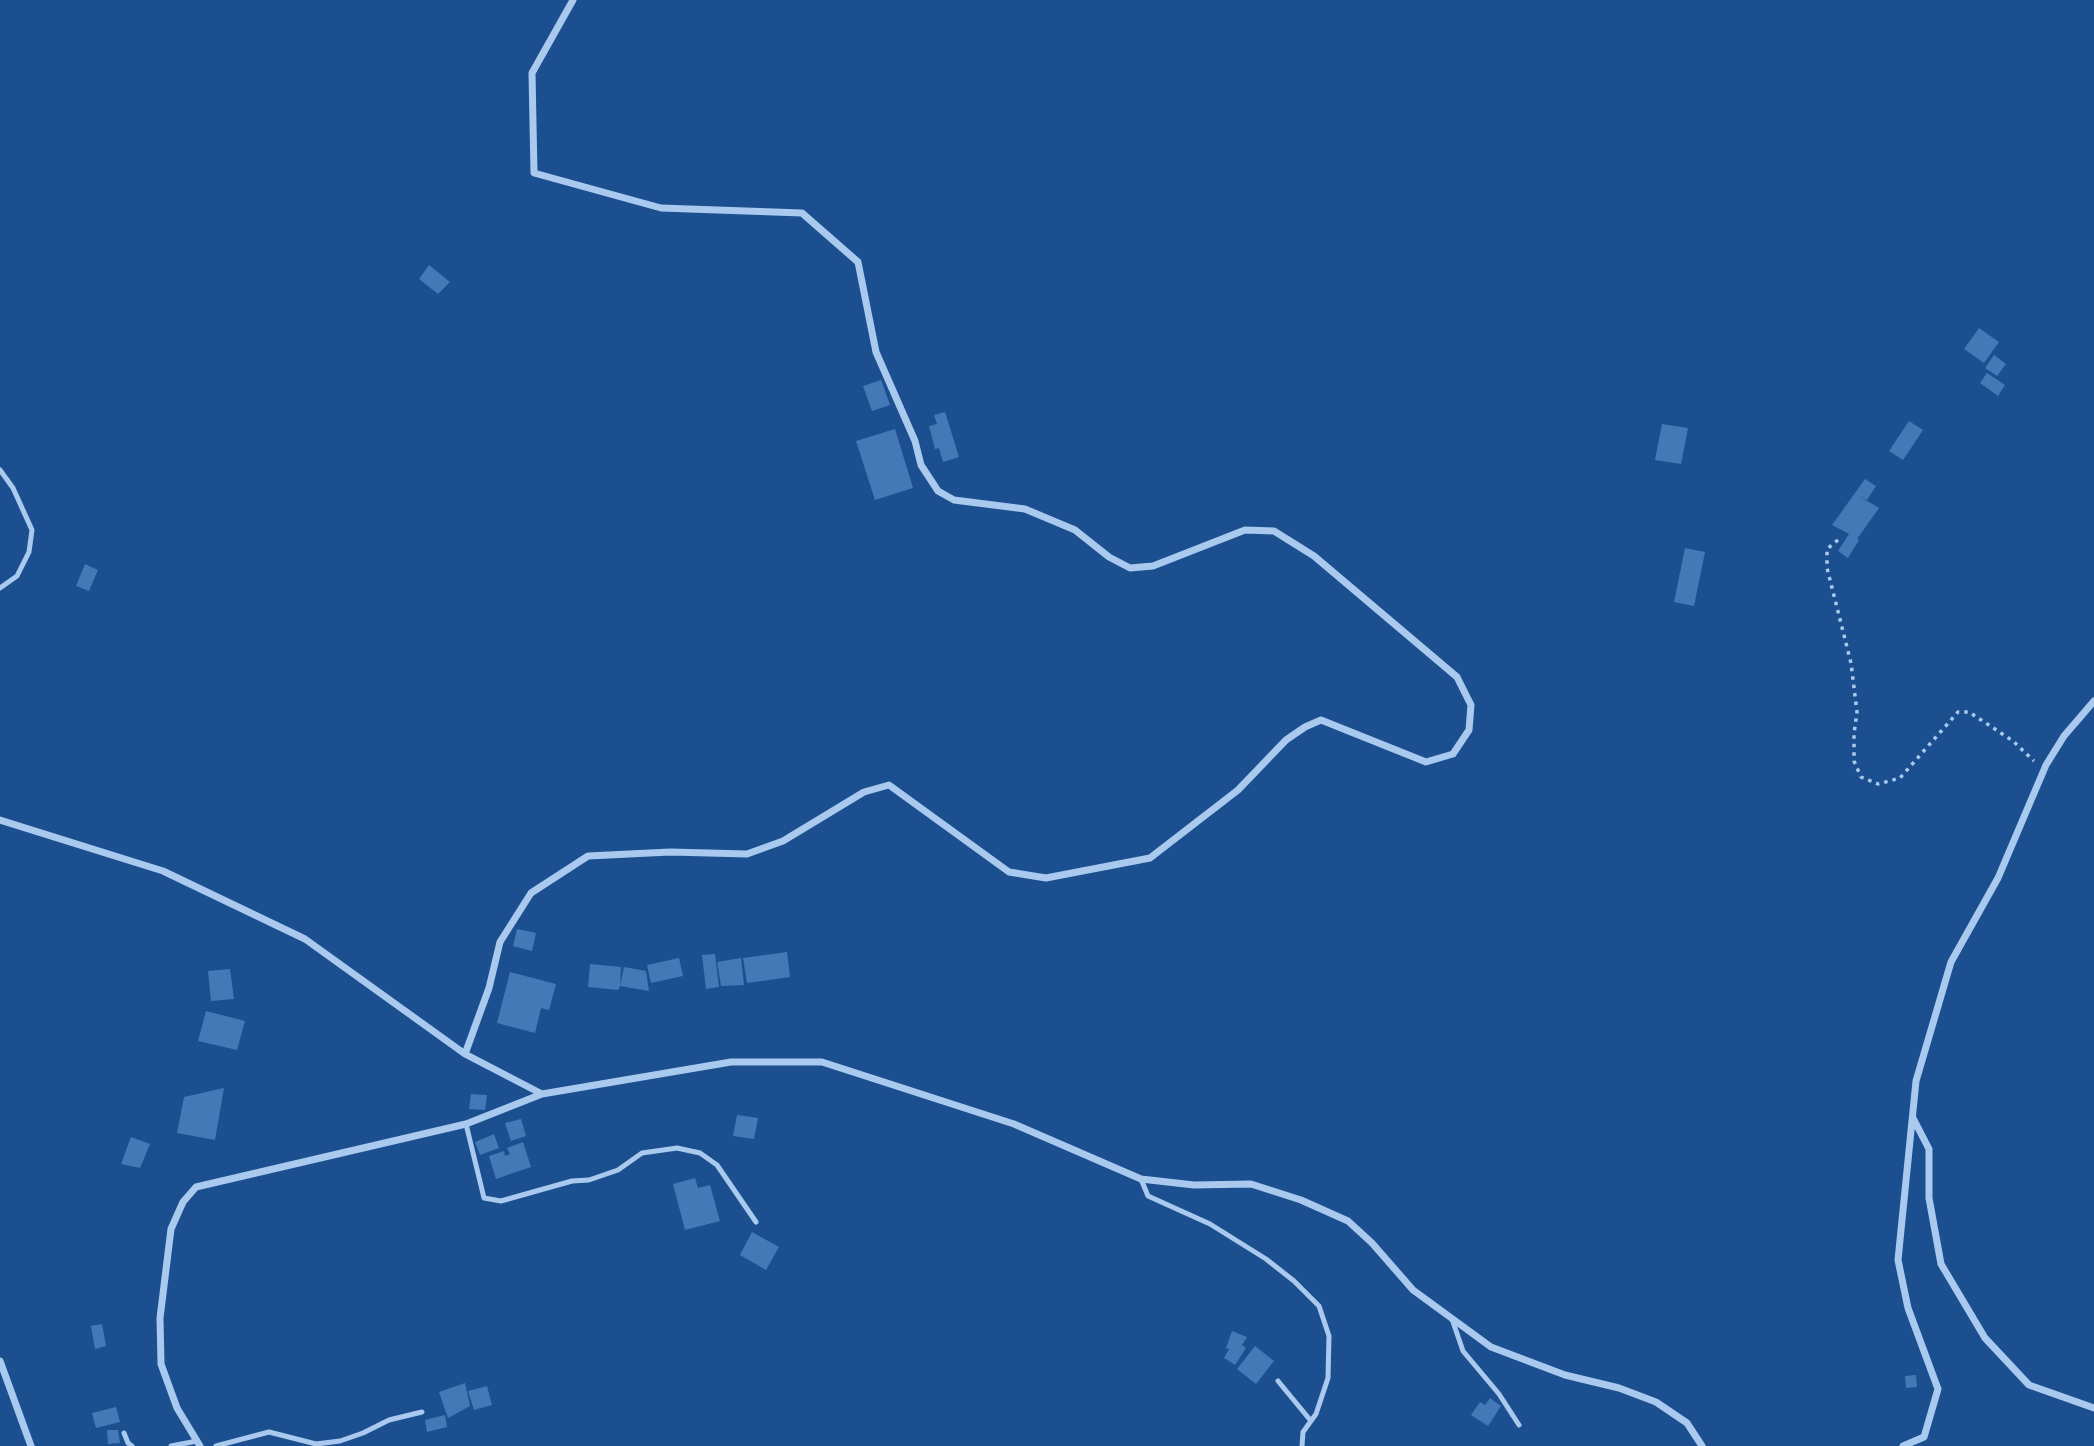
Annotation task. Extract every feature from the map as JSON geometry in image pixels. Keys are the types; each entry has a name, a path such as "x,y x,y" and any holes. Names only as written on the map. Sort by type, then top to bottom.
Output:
{"street":[{"path":"465,1054 489,988 500,942 531,893 588,856 670,852 747,853 783,841 864,792 889,785 1009,872 1046,878 1150,858 1238,790 1286,740 1321,720 1426,762 1453,754 1469,730 1471,705 1457,677 1314,556 1274,531 1245,530 1153,566 1130,568 1109,557 1075,530 1025,509 954,500 938,491 921,465 915,441 876,352 858,262 802,213 661,208 534,173 532,73 573,0"},
{"path":"1922,1446 1938,1390 1908,1308 1898,1260 1916,1081 1951,962 1998,878 2046,765 2064,736 2094,701"},
{"path":"0,820 163,871 304,939 465,1054 542,1094"},
{"path":"199,1443 177,1408 161,1364 160,1318 172,1228 183,1202 196,1187 466,1124 542,1094 731,1062 822,1062 1014,1124 1141,1179 1194,1185 1251,1184 1301,1200 1348,1221 1372,1243 1413,1290 1490,1347 1565,1375 1619,1388 1656,1402 1687,1423 1702,1446"},
{"path":"1912,1116 1929,1149 1929,1198 1941,1264 1985,1338 2029,1385 2094,1408"},
{"path":"0,1361 31,1446"},
{"path":"1903,1446 1924,1437"}],"lane":[{"path":"0,470 13,488 32,530 29,552 17,576 0,588"},
{"path":"466,1124 484,1198 501,1201 572,1181 589,1180 618,1170 642,1153 677,1149 700,1153 717,1165 755,1222"},
{"path":"1141,1179 1148,1196 1210,1224 1266,1259 1294,1281 1319,1306 1329,1336 1328,1378 1316,1414 1303,1432 1302,1446"},
{"path":"1451,1316 1463,1351 1499,1394 1519,1425"},
{"path":"1278,1381 1311,1421"},
{"path":"216,1446 269,1432 316,1444 340,1441 389,1420 422,1412"},
{"path":"124,1433 132,1446"},
{"path":"170,1446 199,1443"}],"path":[{"path":"1838,540 1827,549 1827,568 1851,663 1857,712 1854,761 1861,778 1878,784 1900,778 1958,712 1969,712 2013,741 2030,760 2046,765"}],"building":[{"path":"429,265 450,282 438,294 419,279"},
{"path":"1979,328 1999,342 1984,363 1964,349"},
{"path":"1994,355 2006,364 1997,376 1985,368"},
{"path":"1987,373 2005,385 1998,396 1980,383"},
{"path":"881,380 890,405 872,411 863,386"},
{"path":"945,412 959,457 943,462 939,448 935,449 929,426 937,424 934,415"},
{"path":"1909,421 1923,430 1903,460 1889,451"},
{"path":"1662,424 1688,428 1681,464 1655,460"},
{"path":"895,429 913,488 875,500 856,441"},
{"path":"1865,479 1876,486 1867,500 1859,496 1879,508 1857,539 1859,540 1848,558 1838,551 1849,534 1832,525"},
{"path":"1685,548 1705,552 1694,606 1674,602"},
{"path":"85,564 98,570 89,591 76,586"},
{"path":"517,929 536,933 532,951 513,946"},
{"path":"787,952 790,977 747,983 743,958"},
{"path":"715,954 719,987 706,989 702,955"},
{"path":"679,958 683,976 651,983 647,965"},
{"path":"741,958 744,985 721,986 717,962"},
{"path":"590,964 621,967 618,990 588,987"},
{"path":"624,967 646,971 649,991 620,986"},
{"path":"230,969 234,999 211,1001 208,971"},
{"path":"510,972 556,984 549,1010 541,1008 535,1033 497,1023"},
{"path":"206,1011 245,1021 237,1050 198,1041"},
{"path":"224,1088 215,1140 177,1133 184,1097"},
{"path":"471,1094 487,1095 485,1110 469,1109"},
{"path":"737,1115 758,1118 754,1139 733,1136"},
{"path":"521,1119 526,1136 511,1141 505,1123"},
{"path":"494,1134 499,1148 480,1155 475,1142"},
{"path":"131,1137 150,1144 140,1168 121,1164"},
{"path":"523,1142 531,1167 496,1179 489,1156 504,1151 505,1156 510,1154 507,1148"},
{"path":"695,1178 698,1188 710,1185 720,1221 685,1230 673,1184"},
{"path":"752,1232 779,1247 766,1270 740,1255"},
{"path":"102,1324 106,1346 95,1349 91,1326"},
{"path":"1232,1331 1247,1337 1242,1345 1246,1348 1235,1365 1224,1358 1229,1349 1226,1348"},
{"path":"1255,1346 1274,1361 1256,1384 1237,1369"},
{"path":"1916,1375 1917,1387 1906,1388 1905,1376"},
{"path":"465,1383 470,1406 448,1418 439,1392"},
{"path":"487,1386 492,1405 474,1410 468,1391"},
{"path":"1490,1398 1501,1406 1488,1426 1471,1415 1480,1402 1485,1405"},
{"path":"116,1407 120,1422 96,1428 92,1413"},
{"path":"445,1415 447,1427 427,1432 425,1420"},
{"path":"107,1430 118,1430 120,1443 108,1444"}]}
